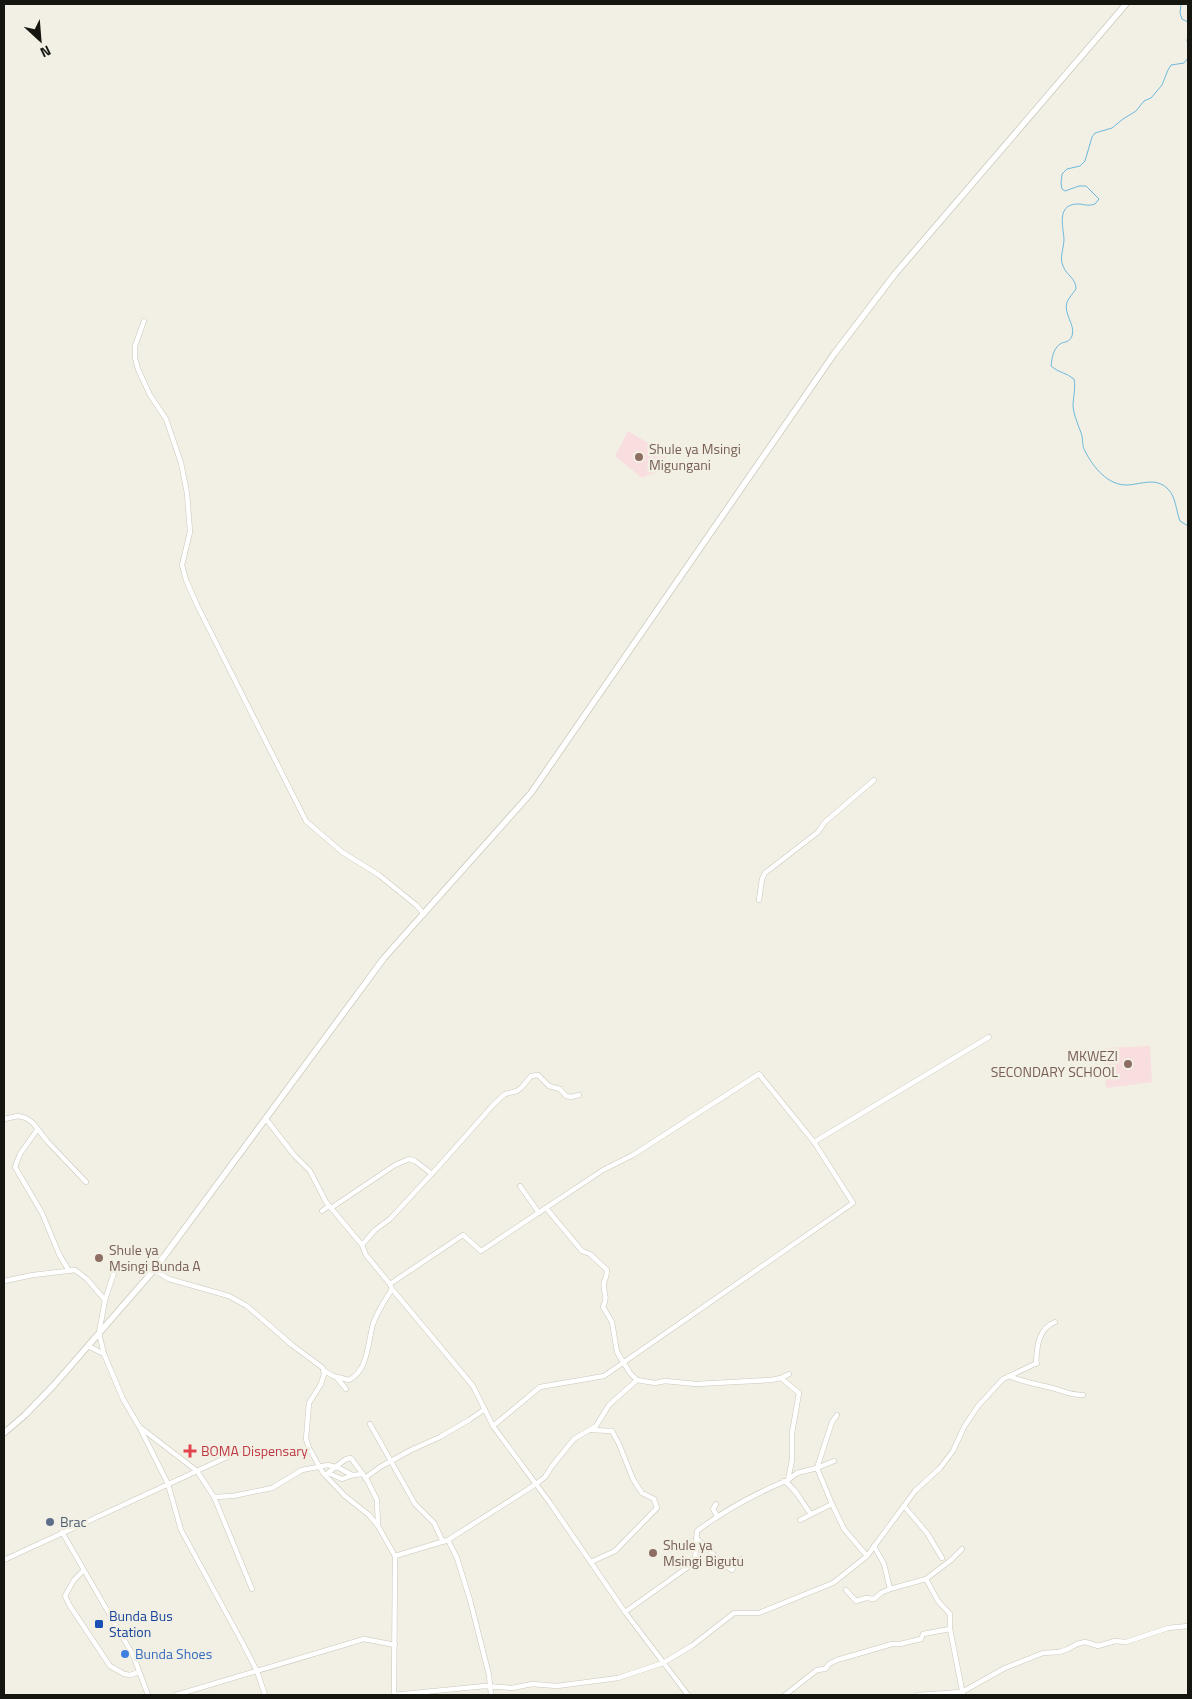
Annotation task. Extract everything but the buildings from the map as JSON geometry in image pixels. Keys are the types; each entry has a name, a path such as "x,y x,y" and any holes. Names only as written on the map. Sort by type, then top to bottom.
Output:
{"main road":[{"path":"4,1433 48,1391 154,1270 384,958 532,793 834,354 895,274 1126,4"}],"street":[{"path":"144,321 135,346 135,358 150,395 166,419 181,463 188,493 190,532 182,565 186,580 197,605 306,822 342,852 379,875 416,905 424,914"},
{"path":"759,900 762,879 765,873 818,832 825,822 874,780"},
{"path":"814,1142 989,1037"},
{"path":"154,1270 169,1279 229,1296 247,1306 292,1345 319,1364 323,1370 336,1377 349,1380 360,1372 368,1349 373,1324 391,1287 463,1235 481,1251 603,1170 633,1155 759,1074 814,1142 853,1203 604,1376 540,1387 493,1426"},
{"path":"362,1245 432,1174 505,1094 517,1091 531,1076 538,1075 549,1086 560,1090 566,1096 578,1095"},
{"path":"4,1119 18,1116 26,1118 33,1123 37,1130 86,1182"},
{"path":"266,1119 294,1155 310,1171 330,1207 362,1245 366,1255 473,1386 493,1426 625,1612 688,1695"},
{"path":"37,1130 20,1154 15,1166 42,1213 59,1254 70,1271"},
{"path":"322,1211 395,1165 409,1159 415,1161 432,1174"},
{"path":"520,1186 539,1213"},
{"path":"546,1208 582,1251 590,1254 607,1270 604,1286 606,1294 603,1307 612,1322 617,1352 636,1380 655,1383 696,1384 781,1378 790,1374"},
{"path":"4,1281 75,1270 81,1273 105,1300"},
{"path":"114,1273 105,1300 98,1333 104,1354 123,1398 168,1484 182,1530 257,1671 265,1695"},
{"path":"323,1370 324,1374 321,1384 309,1403 306,1428 308,1448 320,1468 345,1496 369,1514 395,1556 394,1695 490,1686 512,1688 532,1684 557,1686 618,1678 662,1663 693,1645 734,1613 759,1613 832,1583 867,1556 915,1491 940,1468 953,1451 964,1427 978,1406 1003,1379 1037,1364 1040,1337 1055,1322"},
{"path":"88,1346 104,1354"},
{"path":"1009,1376 1062,1392 1083,1395"},
{"path":"336,1377 346,1389"},
{"path":"781,1378 799,1393 792,1433 792,1460 786,1481"},
{"path":"395,1556 448,1540 536,1484 545,1477 574,1439 596,1426 609,1405 636,1380"},
{"path":"214,1497 233,1496 272,1488 302,1470 328,1465 352,1475 364,1476 411,1450 440,1437 485,1409"},
{"path":"837,1415 832,1422 817,1468 844,1529 867,1556"},
{"path":"370,1424 415,1504 434,1523 443,1542"},
{"path":"140,1428 198,1471 214,1497 252,1589"},
{"path":"590,1430 612,1431 633,1479 642,1492 654,1499 657,1508 615,1551 591,1562"},
{"path":"4,1560 238,1452"},
{"path":"326,1474 346,1459 351,1458 364,1476 376,1500 378,1526"},
{"path":"625,1612 695,1562 696,1531 717,1516 760,1491 786,1481 797,1474 834,1462"},
{"path":"326,1474 342,1479 352,1475"},
{"path":"786,1481 792,1486 811,1514"},
{"path":"716,1504 712,1509 717,1516"},
{"path":"800,1520 832,1504"},
{"path":"904,1506 927,1533 942,1558"},
{"path":"62,1532 133,1655 148,1695"},
{"path":"696,1538 711,1550 726,1567 732,1570 741,1559"},
{"path":"448,1540 457,1558 470,1600 489,1675 490,1695"},
{"path":"874,1546 884,1564 890,1589"},
{"path":"846,1590 856,1601 866,1598 874,1599 890,1589 926,1579 951,1560 962,1548"},
{"path":"84,1571 74,1580 65,1596 70,1606 110,1666 124,1674 130,1675 139,1672"},
{"path":"926,1579 938,1601 950,1614 950,1629 962,1694"},
{"path":"918,1695 962,1694 1005,1668 1043,1653 1059,1652 1085,1642 1098,1646 1115,1640 1126,1642 1168,1628 1188,1626"},
{"path":"785,1695 817,1670 824,1669 837,1660 892,1644 921,1639 923,1634 950,1629"},
{"path":"176,1695 364,1640 395,1645"}],"shaded area":[{"path":"628,431 666,454 665,464 654,473 642,478 615,456"},
{"name":"MKWEZI SECONDARY SCHOOL","path":"1150,1046 1152,1082 1106,1088 1104,1048"}],"waterway":[{"path":"1181,4 1180,13 1182,19 1188,22"},
{"path":"1188,37 1188,45"},
{"path":"1188,58 1184,63 1171,65 1162,85 1136,111 1112,128 1095,133 1085,161 1080,166 1067,169 1062,174 1062,189 1065,191 1079,186 1086,186 1099,199 1093,205 1072,205 1064,211 1062,222 1064,239 1062,263 1076,285 1076,289 1066,306 1073,332 1070,340 1056,348 1051,366 1074,379 1074,414 1082,436 1084,449 1097,469 1108,479 1121,484 1154,482 1163,485 1173,496 1180,521 1188,526"}],"place":[{"name":"Shule ya Msingi Migungani","path":"639,457"},
{"name":"MKWEZI SECONDARY SCHOOL","path":"1128,1064"},
{"name":"Shule ya Msingi Bunda A","path":"99,1258"},
{"name":"BOMA Dispensary","path":"190,1451"},
{"name":"Brac","path":"50,1522"},
{"name":"Shule ya Msingi Bigutu","path":"653,1553"},
{"name":"Bunda Bus Station","path":"99,1624"},
{"name":"Bunda Shoes","path":"125,1654"}]}
